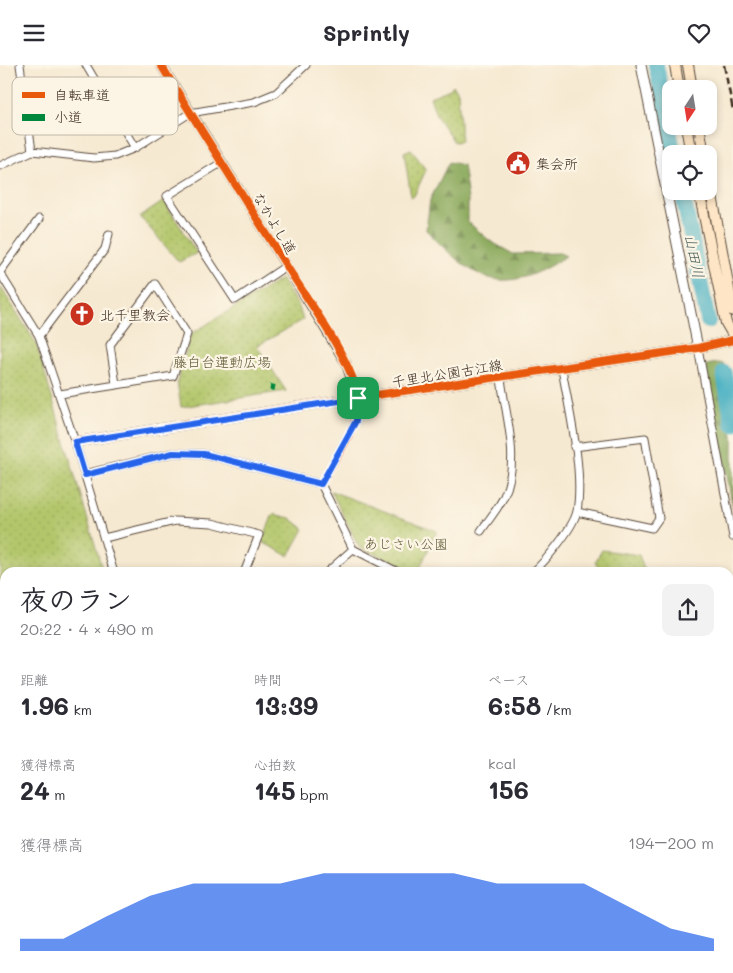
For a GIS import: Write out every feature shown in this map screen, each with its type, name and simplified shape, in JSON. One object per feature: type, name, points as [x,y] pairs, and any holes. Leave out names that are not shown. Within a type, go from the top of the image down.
[{"type":"main road","points":[[675,65],[678,80]]},
{"type":"main road","points":[[688,65],[690,80]]},
{"type":"main road","points":[[701,200],[726,323],[733,335]]},
{"type":"main road","points":[[713,200],[733,311]]},
{"type":"street","points":[[86,65],[93,77]]},
{"type":"street","name":"なかよし道","points":[[161,65],[168,77]]},
{"type":"street","points":[[178,121],[190,113],[254,103],[276,93],[306,65]]},
{"type":"street","points":[[641,65],[694,339],[698,348],[733,537]]},
{"type":"street","name":"なかよし道","points":[[178,93],[346,363],[358,398]]},
{"type":"street","points":[[30,135],[32,151]]},
{"type":"street","points":[[127,135],[135,148]]},
{"type":"street","points":[[0,166],[32,151],[94,158],[115,155],[135,148],[155,135]]},
{"type":"street","points":[[222,163],[167,196],[187,229],[234,299],[286,267]]},
{"type":"street","points":[[39,219],[0,273],[38,336],[60,394],[112,567]]},
{"type":"street","points":[[38,336],[105,249],[109,234]]},
{"type":"street","points":[[60,394],[174,376],[187,334],[155,284],[110,345],[116,384]]},
{"type":"street","name":"千里北公園古江線","points":[[75,442],[698,348],[733,340]]},
{"type":"street","points":[[539,567],[559,544],[577,512],[578,479],[562,369]]},
{"type":"street","points":[[481,531],[504,497],[510,479],[512,459],[501,378]]},
{"type":"street","points":[[321,484],[356,421],[358,398]]},
{"type":"street","points":[[574,447],[645,438],[659,518],[652,528],[577,512]]},
{"type":"street","points":[[85,475],[173,453],[204,454],[321,484],[353,549],[388,567]]},
{"type":"street","points":[[104,538],[175,521],[212,523],[259,535],[246,567]]},
{"type":"street","points":[[333,567],[353,549]]},
{"type":"green space","points":[[453,85],[458,91],[461,141],[454,142],[436,115],[430,97],[450,89]]},
{"type":"green space","points":[[411,149],[426,170],[414,196],[411,197],[404,152]]},
{"type":"green space","points":[[449,162],[463,165],[468,199],[468,222],[490,241],[513,254],[560,253],[566,256],[524,277],[506,280],[490,278],[475,272],[460,262],[426,230],[430,200]]},
{"type":"green space","points":[[164,201],[197,253],[179,262],[140,217]]},
{"type":"green space","name":"藤白台運動広場","points":[[281,279],[299,307],[303,320],[257,346],[286,391],[181,407],[177,382],[191,334]]},
{"type":"green space","points":[[0,286],[36,343],[102,567],[0,567]]},
{"type":"green space","points":[[724,364],[725,372],[722,373],[733,437],[733,508],[706,365]]},
{"type":"green space","name":"あじさい公園","points":[[331,491],[437,531],[420,567],[406,567],[359,547]]},
{"type":"green space","points":[[273,514],[290,518],[304,529],[289,556],[262,542]]},
{"type":"green space","points":[[602,550],[639,555],[643,567],[598,567],[595,562]]},
{"type":"waterway","name":"山田川","points":[[656,65],[672,145]]},
{"type":"waterway","name":"山田川","points":[[684,200],[708,321]]},
{"type":"waterway","name":"山田川","points":[[724,373],[733,424]]},
{"type":"railway","points":[[724,65],[733,110]]},
{"type":"marked path","points":[[270,387],[275,388]]},
{"type":"cycle path","points":[[161,65],[168,77]]},
{"type":"cycle path","points":[[178,92],[328,330],[354,383],[358,398],[355,419],[346,442],[321,484]]},
{"type":"cycle path","points":[[75,442],[335,401],[698,348],[733,340]]},
{"type":"place","name":"集会所","points":[[518,163]]},
{"type":"place","name":"北千里教会","points":[[82,314]]},
{"type":"route","points":[[358,398],[358,416],[356,421],[321,484],[204,454],[173,453],[85,475],[75,442],[335,401],[358,398]]}]
